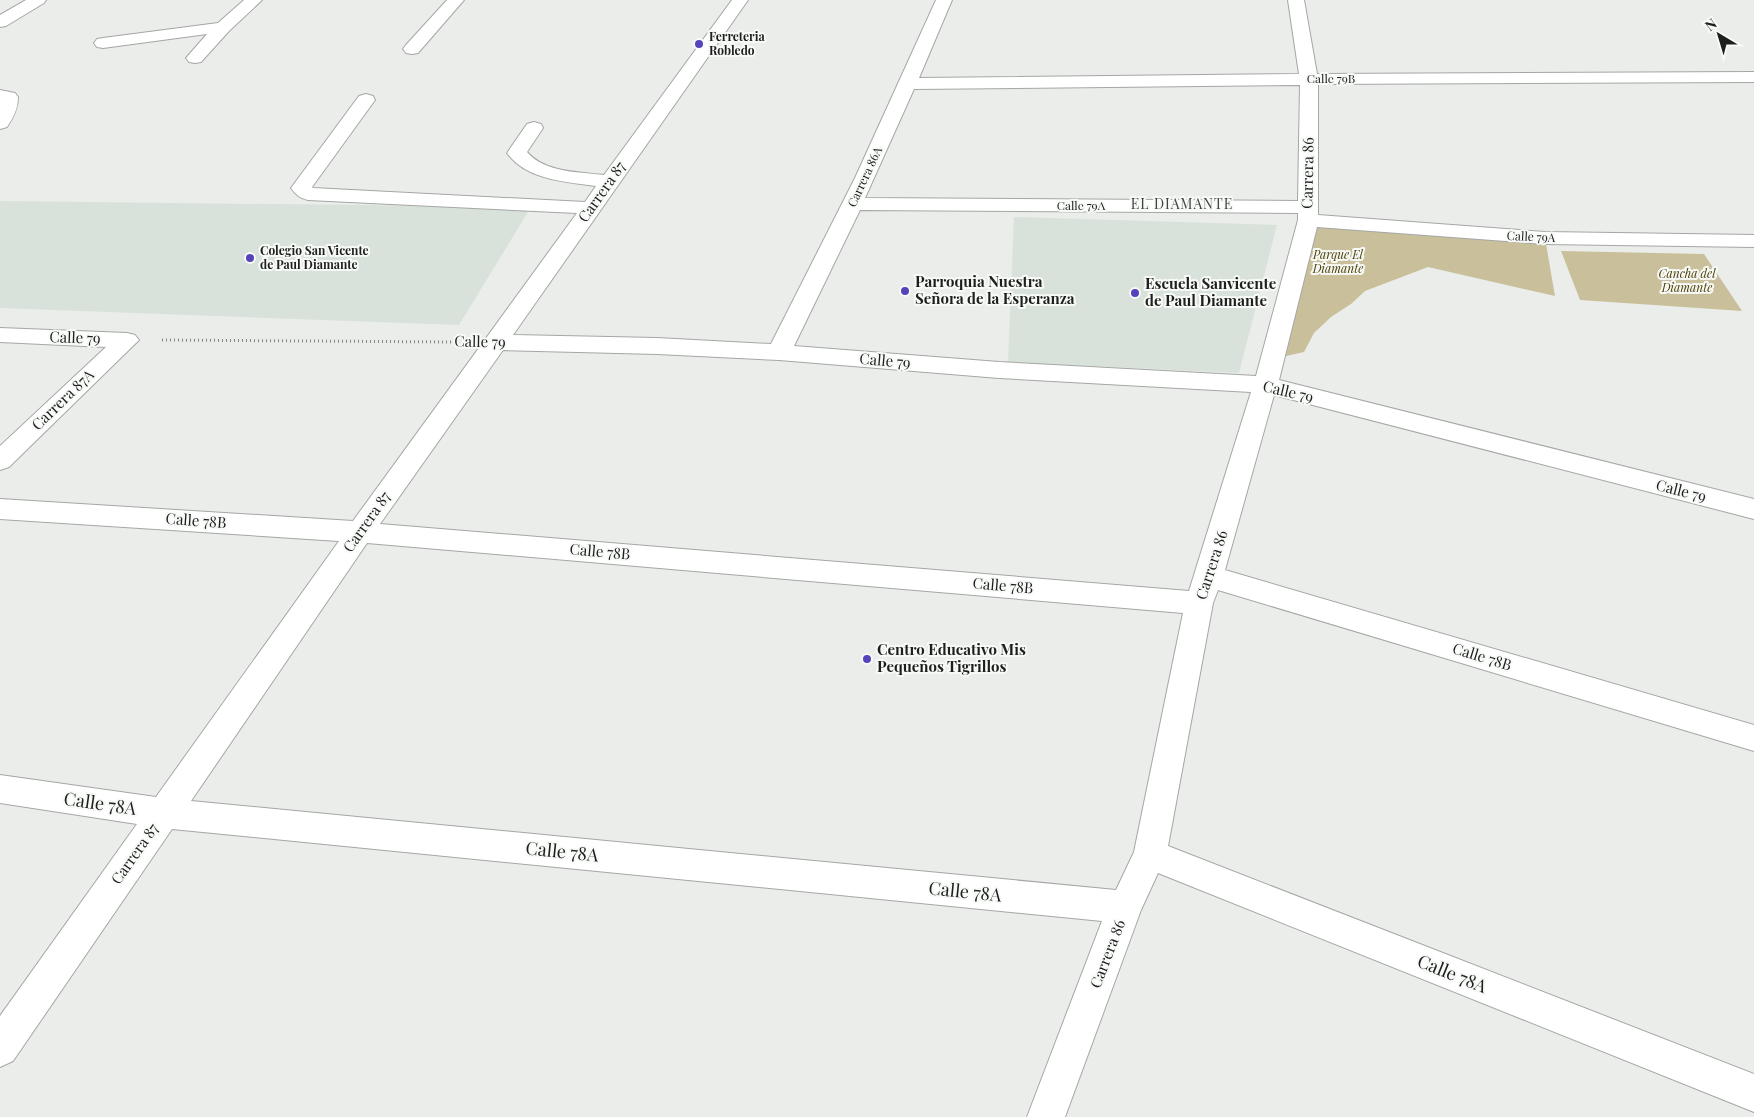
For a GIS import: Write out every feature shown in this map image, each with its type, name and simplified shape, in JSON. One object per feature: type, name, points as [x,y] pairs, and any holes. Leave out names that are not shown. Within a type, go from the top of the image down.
[{"type":"street","points":[[0,22],[38,0]]},
{"type":"street","points":[[195,58],[223,27],[254,0]]},
{"type":"street","points":[[412,48],[456,0]]},
{"type":"street","name":"Carrera 87","points":[[0,1048],[360,532],[740,0]]},
{"type":"street","name":"Carrera 86A","points":[[779,352],[821,272],[908,84],[944,0]]},
{"type":"street","name":"Carrera 86","points":[[1046,1117],[1126,908],[1150,854],[1204,590],[1266,385],[1308,213],[1309,79],[1296,0]]},
{"type":"street","points":[[103,43],[223,27]]},
{"type":"street","name":"Calle 79B","points":[[908,84],[1309,79],[1754,77]]},
{"type":"street","points":[[0,95],[9,97],[9,109],[0,123]]},
{"type":"street","points":[[366,100],[301,188],[308,194],[591,208]]},
{"type":"street","points":[[534,128],[517,153],[520,158],[536,169],[609,182]]},
{"type":"street","name":"Calle 79A","points":[[852,204],[1308,213],[1545,238],[1754,241]]},
{"type":"street","name":"Calle 79","points":[[0,335],[126,340]]},
{"type":"street","name":"Carrera 87A","points":[[0,461],[126,340]]},
{"type":"street","name":"Calle 79","points":[[496,342],[657,346],[779,352],[999,370],[1266,385],[1754,510]]},
{"type":"street","name":"Calle 78B","points":[[0,509],[1204,590],[1754,738]]},
{"type":"street","name":"Calle 78A","points":[[0,789],[163,813],[1126,908]]},
{"type":"street","name":"Calle 78A","points":[[1150,854],[1754,1093]]},
{"type":"path","name":"Calle 79","points":[[126,340],[496,342]]},
{"type":"shaded area","name":"Colegio San Vicente de Paul Diamante","points":[[0,201],[531,207],[459,325],[0,308]]},
{"type":"shaded area","name":"Escuela Sanvicente de Paul Diamante","points":[[1014,217],[1277,225],[1239,373],[1008,362]]},
{"type":"green space","name":"Parque El Diamante","points":[[1308,220],[1545,238],[1555,296],[1428,267],[1365,291],[1351,304],[1331,317],[1314,333],[1304,352],[1273,359]]},
{"type":"green space","name":"Cancha del Diamante","points":[[1561,251],[1704,254],[1742,311],[1580,300]]},
{"type":"place","name":"Ferreteria Robledo","points":[[699,44]]},
{"type":"place","name":"Colegio San Vicente de Paul Diamante","points":[[250,258]]},
{"type":"place","name":"Parroquia Nuestra Señora de la Esperanza","points":[[905,291]]},
{"type":"place","name":"Escuela Sanvicente de Paul Diamante","points":[[1135,293]]},
{"type":"place","name":"Centro Educativo Mis Pequeños Tigrillos","points":[[867,659]]},
{"type":"district","name":"EL DIAMANTE","points":[[1182,204]]}]
